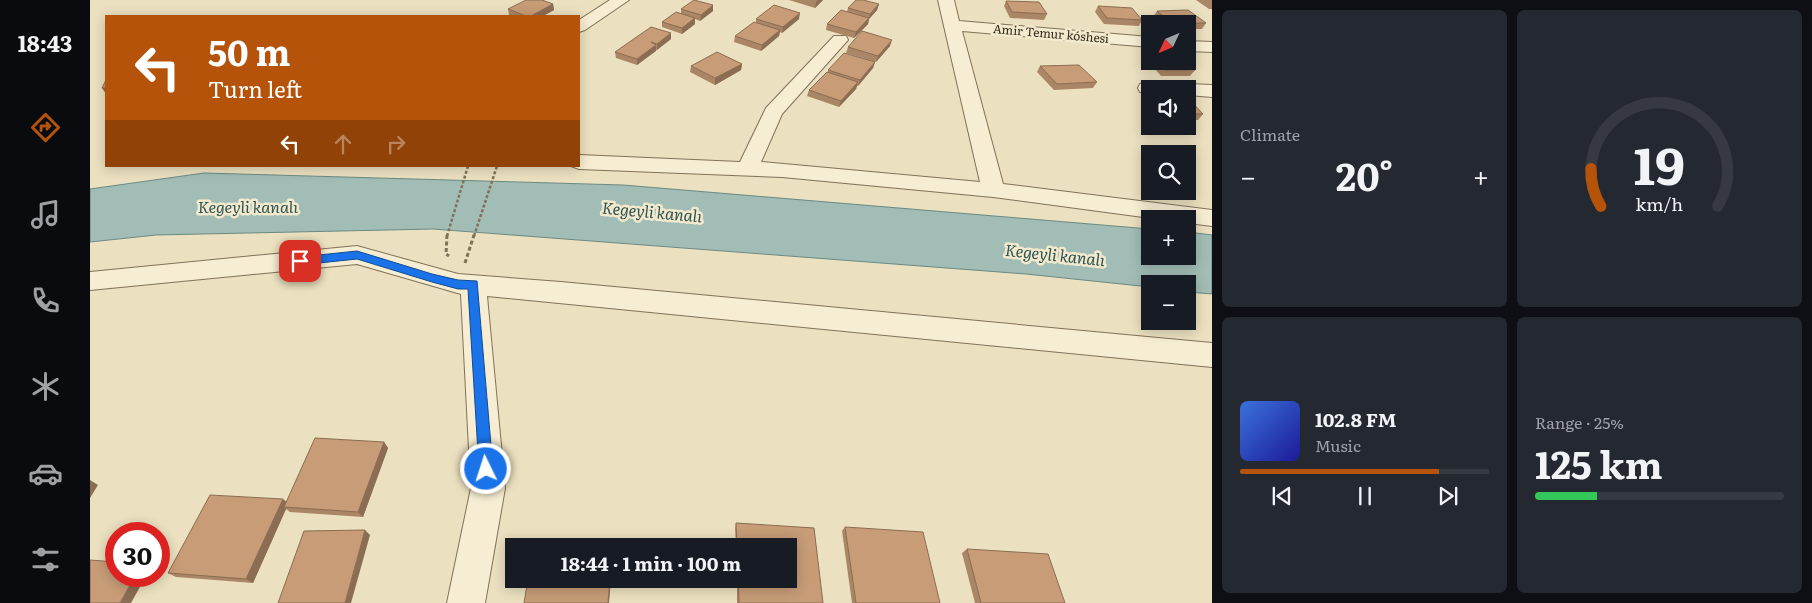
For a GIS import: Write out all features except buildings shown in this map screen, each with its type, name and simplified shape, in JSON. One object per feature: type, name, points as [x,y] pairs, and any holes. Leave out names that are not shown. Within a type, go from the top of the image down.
[{"type":"street","points":[[580,26],[621,0]]},
{"type":"street","points":[[946,0],[993,190]]},
{"type":"street","name":"Amir Temur kóshesi","points":[[952,26],[1141,41]]},
{"type":"street","points":[[747,169],[773,112],[840,40]]},
{"type":"street","points":[[1196,46],[1212,47]]},
{"type":"street","points":[[1196,90],[1212,91]]},
{"type":"street","points":[[580,162],[747,169],[993,190],[1212,218]]},
{"type":"street","points":[[90,281],[357,255],[458,284],[465,270]]},
{"type":"street","points":[[465,270],[1212,356]]},
{"type":"street","points":[[465,270],[488,488],[466,603]]},
{"type":"path","points":[[474,239],[497,167]]},
{"type":"path","points":[[452,258],[446,254],[446,239],[467,168]]},
{"type":"water","name":"Kegeyli kanalı","points":[[204,173],[623,185],[1141,228],[1141,265],[1196,265],[1196,233],[1212,235],[1212,294],[1196,293],[1196,275],[1141,275],[1141,286],[1026,274],[433,229],[156,235],[90,242],[90,189]]},
{"type":"route","points":[[300,261],[357,255],[432,278],[458,284],[473,284],[486,469]]}]
